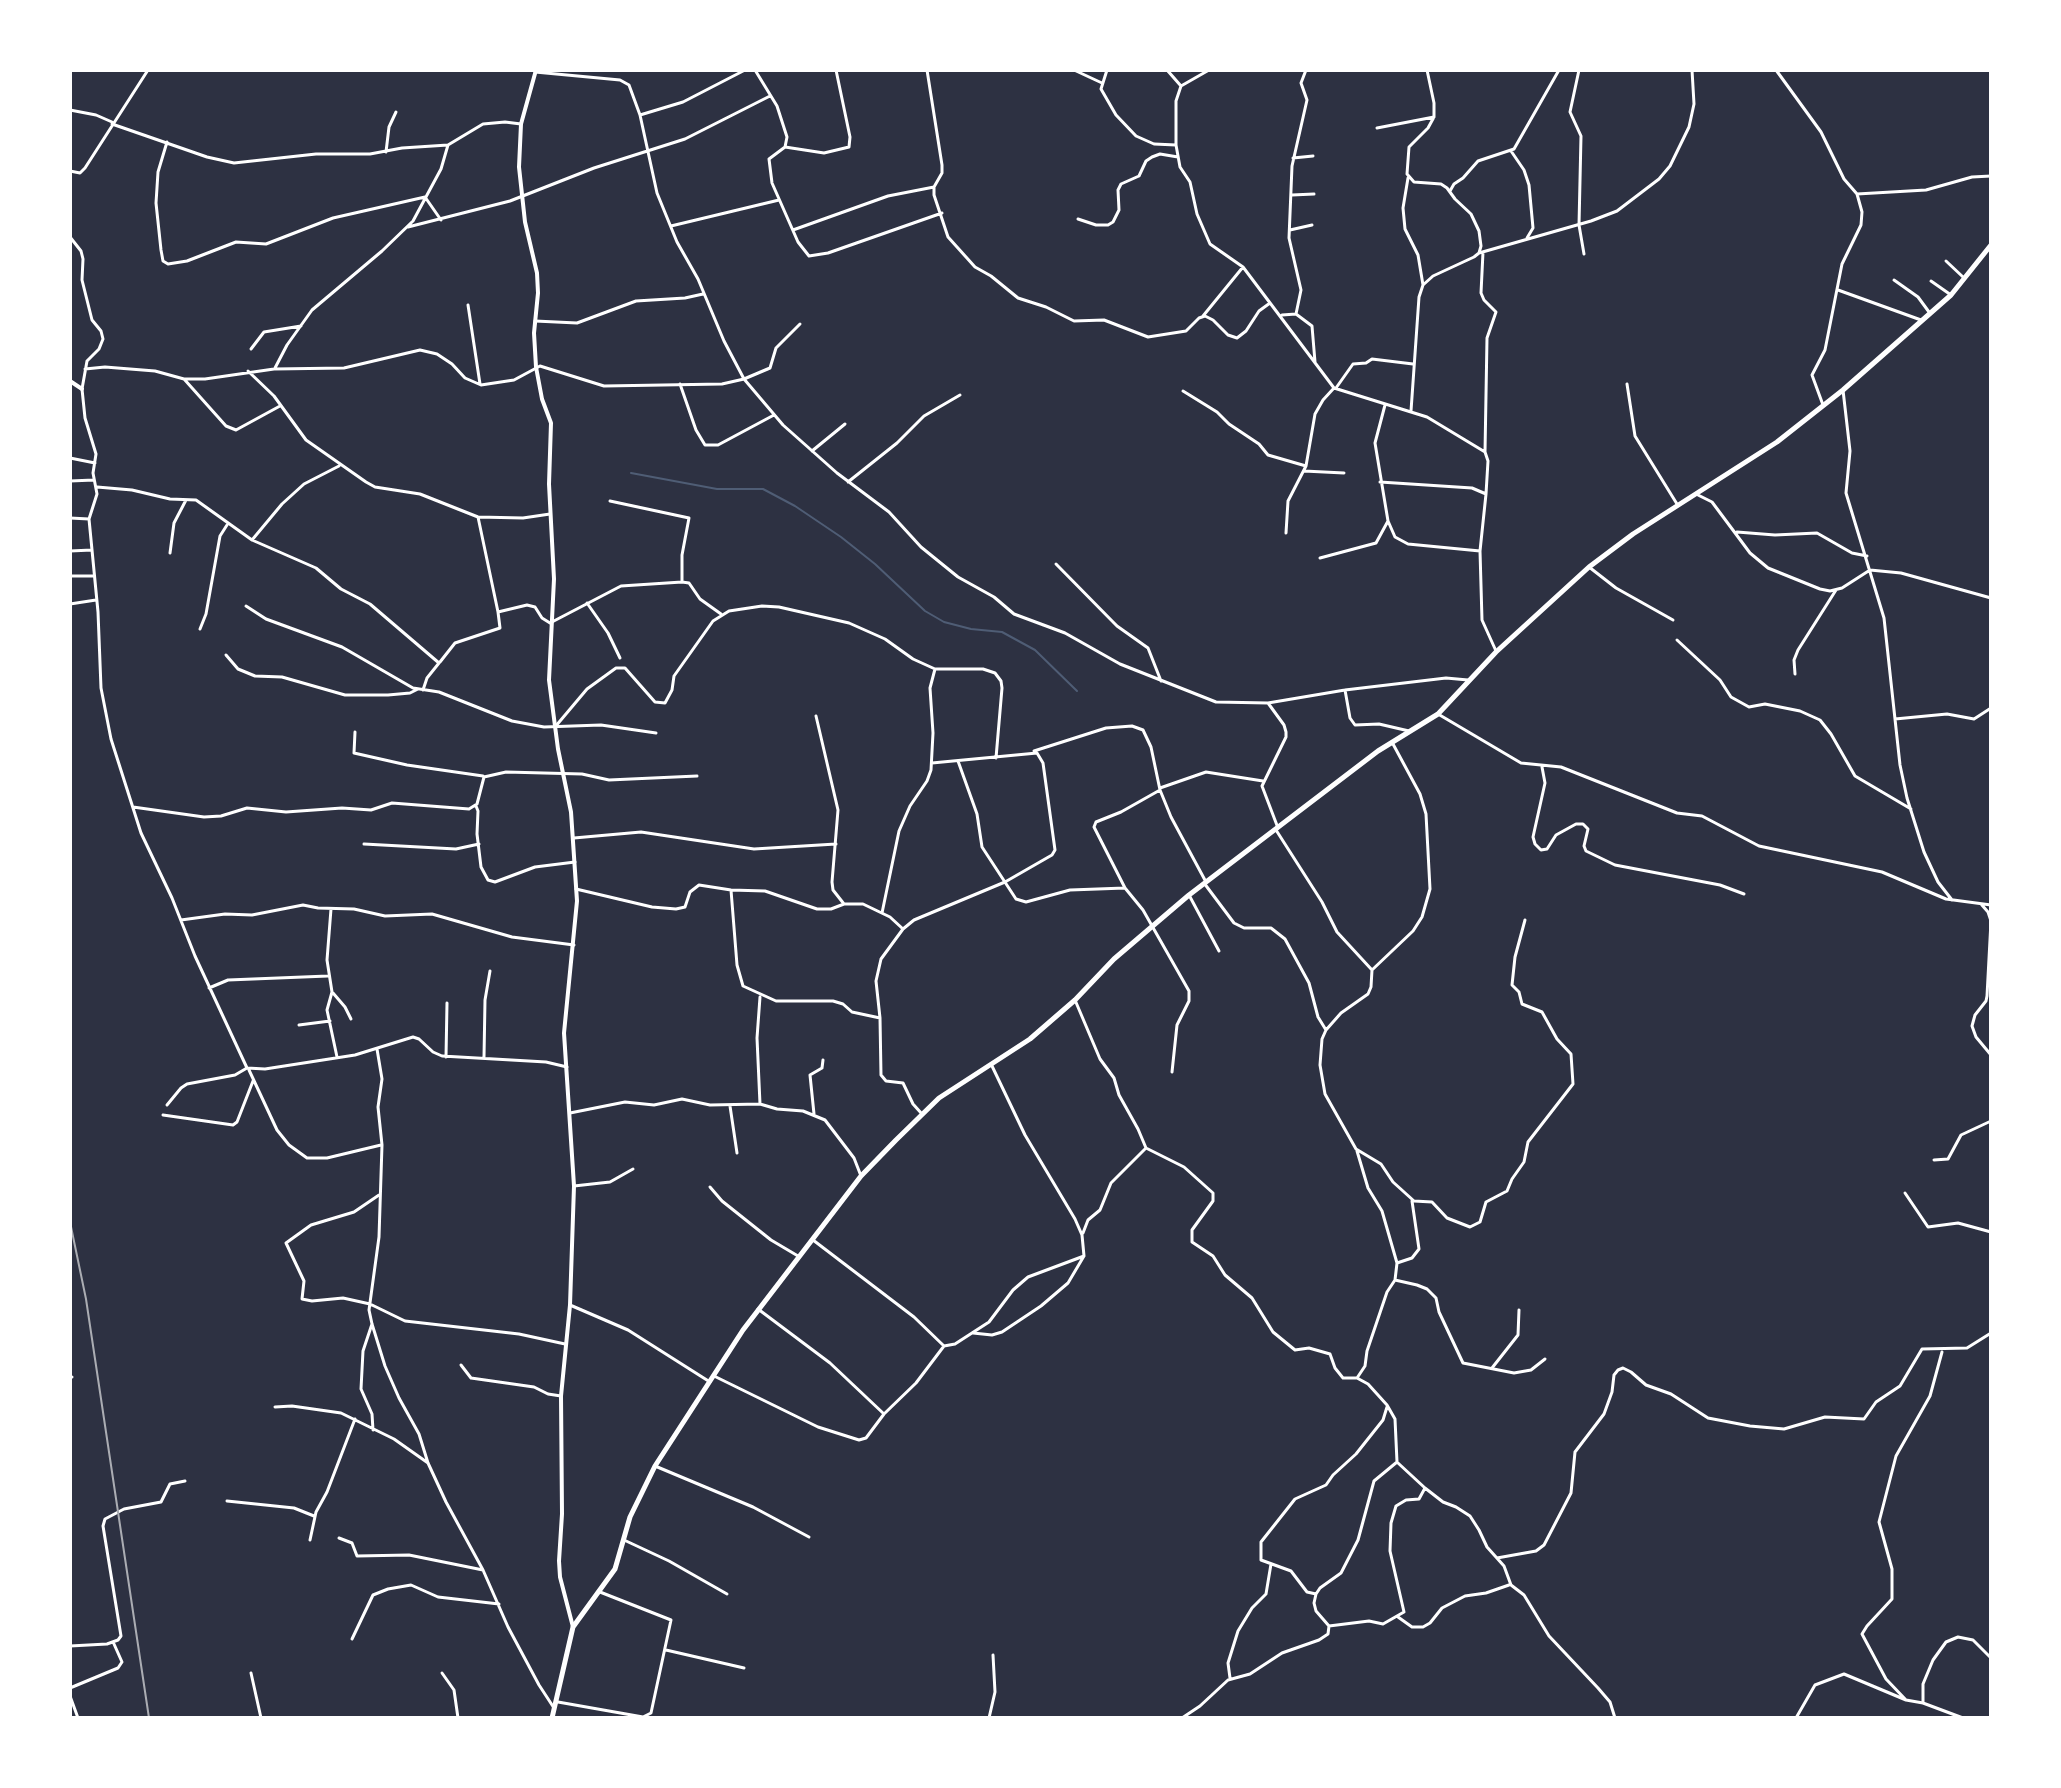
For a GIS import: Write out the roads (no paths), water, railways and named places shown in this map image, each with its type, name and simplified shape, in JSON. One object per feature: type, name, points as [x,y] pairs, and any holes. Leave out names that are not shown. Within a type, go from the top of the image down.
[{"type":"main road","points":[[552,1718],[573,1627],[615,1569],[638,1499],[655,1466],[758,1309],[861,1176],[948,1092],[1030,1039],[1075,1000],[1151,925],[1392,743],[1438,714],[1496,652],[1589,567],[1695,493],[1777,442],[1843,390],[1951,295],[1991,245]]},
{"type":"street","points":[[70,171],[80,173],[85,168],[148,70]]},
{"type":"street","points":[[640,115],[683,102],[745,70]]},
{"type":"street","points":[[755,70],[777,106],[787,137],[785,147]]},
{"type":"street","points":[[836,70],[842,89],[849,147],[824,153],[785,147],[772,155],[768,163],[779,200],[801,248],[809,256],[815,256],[942,213]]},
{"type":"street","points":[[927,70],[942,165],[934,195],[951,241],[975,267],[1018,298],[1046,307],[1068,319],[1104,320],[1148,337],[1186,331],[1203,316],[1243,267]]},
{"type":"street","points":[[1074,70],[1102,83]]},
{"type":"street","points":[[1107,70],[1102,83],[1105,98],[1116,115],[1136,136],[1154,144],[1176,145]]},
{"type":"street","points":[[1167,70],[1181,86]]},
{"type":"street","points":[[1209,70],[1181,86],[1176,101],[1178,157],[1183,174],[1190,182],[1204,234],[1216,250],[1243,267],[1335,388],[1427,417],[1485,452]]},
{"type":"street","points":[[1296,314],[1301,285],[1290,244],[1290,230],[1293,158],[1307,100],[1301,83],[1306,70]]},
{"type":"street","points":[[1411,411],[1419,297],[1423,285],[1418,255],[1405,229],[1403,208],[1409,147],[1428,128],[1434,117],[1427,70]]},
{"type":"street","points":[[1450,191],[1478,161],[1511,151],[1559,70]]},
{"type":"street","points":[[1579,70],[1570,112],[1581,136],[1579,225],[1584,254]]},
{"type":"street","points":[[1423,285],[1433,276],[1481,253],[1617,211],[1665,173],[1689,127],[1694,104],[1692,70]]},
{"type":"street","points":[[1776,70],[1815,123],[1844,179],[1857,194],[1862,212],[1861,225],[1845,255],[1825,350],[1812,375],[1823,405]]},
{"type":"street","points":[[573,1627],[560,1569],[561,1396],[570,1305],[574,1186],[564,1033],[565,1000],[574,945],[576,889],[574,838],[549,680],[554,579],[550,514],[551,423],[542,399],[536,367],[537,273],[519,167],[521,124],[536,71],[626,82],[640,115],[657,193],[744,379],[774,415],[812,451],[889,512],[930,555],[958,577],[994,597],[1014,614],[1065,633],[1105,656],[1216,702],[1268,703],[1446,678],[1469,680]]},
{"type":"street","points":[[408,227],[522,197],[544,186],[697,134],[770,96]]},
{"type":"street","points":[[70,110],[96,115],[112,124],[207,157],[234,163],[448,145],[483,124],[521,124]]},
{"type":"street","points":[[386,152],[389,127],[396,112]]},
{"type":"street","points":[[1377,128],[1434,117]]},
{"type":"street","points":[[167,142],[158,172],[156,203],[163,261],[168,264],[187,261],[236,242],[266,244],[333,218],[425,197]]},
{"type":"street","points":[[274,369],[312,310],[417,216],[441,169],[448,145]]},
{"type":"street","points":[[1511,151],[1524,170],[1529,185],[1533,228],[1527,238]]},
{"type":"street","points":[[1078,219],[1102,227],[1108,225],[1119,210],[1118,190],[1121,184],[1139,176],[1146,161],[1152,157],[1160,154],[1178,157]]},
{"type":"street","points":[[1293,158],[1313,156]]},
{"type":"street","points":[[1857,194],[1926,190],[1972,177],[1991,176]]},
{"type":"street","points":[[1408,177],[1414,182],[1441,184],[1471,214],[1479,231],[1481,293],[1496,312],[1487,338],[1485,452],[1488,461],[1480,551],[1482,620],[1496,652]]},
{"type":"street","points":[[792,230],[888,196],[934,187]]},
{"type":"street","points":[[1292,195],[1314,194]]},
{"type":"street","points":[[425,197],[441,220]]},
{"type":"street","points":[[671,226],[779,200]]},
{"type":"street","points":[[1290,230],[1312,225]]},
{"type":"street","points":[[70,237],[83,259],[82,280],[92,320],[103,339],[99,349],[87,361],[82,389],[85,418],[95,446],[94,480],[97,487],[89,519],[101,688],[113,749],[141,833],[209,988],[277,1130],[289,1145],[307,1158],[327,1158],[382,1145]]},
{"type":"street","points":[[1946,261],[1965,279]]},
{"type":"street","points":[[1894,280],[1920,299],[1930,313]]},
{"type":"street","points":[[1931,281],[1951,295]]},
{"type":"street","points":[[1838,290],[1922,320]]},
{"type":"street","points":[[535,321],[577,323],[636,301],[704,294]]},
{"type":"street","points":[[1203,316],[1210,317],[1228,335],[1237,338],[1246,331],[1259,311],[1270,303]]},
{"type":"street","points":[[468,305],[481,385]]},
{"type":"street","points":[[1282,315],[1296,314],[1312,326],[1315,362]]},
{"type":"street","points":[[85,369],[105,367],[155,371],[184,379],[218,378],[248,371],[344,368],[420,350],[437,354],[465,378],[481,385],[491,386],[514,380],[536,367],[546,367],[604,386],[722,384],[770,368],[776,348],[800,324]]},
{"type":"street","points":[[251,349],[264,332],[301,326]]},
{"type":"street","points":[[1286,533],[1288,501],[1305,468],[1315,414],[1323,400],[1353,364],[1372,359],[1413,364]]},
{"type":"street","points":[[248,371],[265,386],[306,440],[375,487],[420,494],[478,517],[523,518],[550,514]]},
{"type":"street","points":[[184,379],[226,426],[236,430],[281,406]]},
{"type":"street","points":[[70,381],[82,389]]},
{"type":"street","points":[[680,384],[696,430],[705,445],[718,445],[774,415]]},
{"type":"street","points":[[1627,384],[1635,436],[1678,505]]},
{"type":"street","points":[[1843,390],[1850,451],[1846,493],[1867,556],[1885,628],[1900,765],[1911,809],[1935,876],[1952,901]]},
{"type":"street","points":[[1183,391],[1259,444],[1268,455],[1305,468],[1344,473]]},
{"type":"street","points":[[848,482],[897,443],[924,416],[960,395]]},
{"type":"street","points":[[1385,405],[1376,436],[1380,482],[1388,521],[1400,541],[1480,551]]},
{"type":"street","points":[[812,451],[845,424]]},
{"type":"street","points":[[70,458],[95,463]]},
{"type":"street","points":[[252,540],[282,504],[304,484],[340,465]]},
{"type":"street","points":[[70,481],[94,480]]},
{"type":"street","points":[[1380,482],[1472,488],[1486,494]]},
{"type":"street","points":[[97,487],[132,490],[162,498],[196,500],[252,540],[316,568],[341,589],[370,604],[439,663]]},
{"type":"street","points":[[1695,493],[1712,502],[1750,553],[1768,568],[1825,590],[1836,590]]},
{"type":"street","points":[[170,553],[174,523],[186,500]]},
{"type":"street","points":[[610,501],[689,518],[682,555],[682,582]]},
{"type":"street","points":[[420,690],[455,643],[500,628],[478,517]]},
{"type":"street","points":[[70,518],[89,519]]},
{"type":"street","points":[[1320,558],[1376,543],[1388,521]]},
{"type":"street","points":[[200,629],[206,614],[220,536],[227,525]]},
{"type":"street","points":[[1737,532],[1775,535],[1817,533],[1852,553],[1867,556]]},
{"type":"street","points":[[70,551],[92,550]]},
{"type":"street","points":[[1056,564],[1107,617],[1148,648],[1161,681]]},
{"type":"street","points":[[1589,567],[1616,588],[1673,620]]},
{"type":"street","points":[[1795,674],[1794,660],[1798,650],[1836,590],[1870,570],[1930,579],[1991,598]]},
{"type":"street","points":[[70,576],[94,576]]},
{"type":"street","points":[[550,623],[621,586],[682,582],[689,583],[700,599],[721,615]]},
{"type":"street","points":[[70,604],[96,600]]},
{"type":"street","points":[[587,603],[608,633],[620,658]]},
{"type":"street","points":[[498,612],[527,605],[535,607],[542,618],[550,623]]},
{"type":"street","points":[[246,606],[266,619],[342,647],[420,690]]},
{"type":"street","points":[[555,727],[587,689],[616,668],[625,668],[655,702],[665,703],[672,690],[674,676],[713,621],[721,615],[746,608],[779,607],[833,617],[885,639],[913,659],[935,669],[983,669],[995,673],[1002,688],[996,758]]},
{"type":"street","points":[[1677,640],[1720,680],[1731,697],[1749,707],[1765,704],[1800,711],[1820,720],[1855,776],[1911,809]]},
{"type":"street","points":[[226,655],[238,669],[255,676],[282,677],[345,695],[388,695],[420,690],[439,692],[512,721],[555,727],[601,725],[656,733]]},
{"type":"street","points":[[882,913],[899,831],[910,806],[927,781],[932,763],[930,688],[935,669]]},
{"type":"street","points":[[1345,690],[1350,718],[1355,725],[1379,724],[1410,732]]},
{"type":"street","points":[[1268,703],[1284,725],[1286,737],[1263,781],[1264,794],[1277,829],[1337,932],[1372,970]]},
{"type":"street","points":[[1895,719],[1947,714],[1974,719],[1991,708]]},
{"type":"street","points":[[1438,714],[1521,763],[1561,767],[1677,813],[1702,816],[1759,846],[1882,872],[1952,901],[1991,905]]},
{"type":"street","points":[[816,716],[838,810],[833,890],[844,904]]},
{"type":"street","points":[[932,763],[996,758],[1034,751],[1106,728],[1137,727],[1143,730],[1151,747],[1160,789],[1171,817],[1205,883],[1234,923],[1244,928],[1271,928],[1285,939],[1309,983],[1318,1017],[1326,1030]]},
{"type":"street","points":[[355,732],[354,753],[484,777],[516,771],[582,774],[609,780],[697,776]]},
{"type":"street","points":[[1357,1378],[1365,1366],[1387,1292],[1395,1280],[1397,1263],[1382,1211],[1368,1188],[1356,1149],[1325,1094],[1320,1052],[1326,1030],[1341,1013],[1368,994],[1372,970],[1413,931],[1422,917],[1430,889],[1426,814],[1420,794],[1392,743]]},
{"type":"street","points":[[922,1114],[913,1104],[903,1083],[886,1081],[881,1075],[877,970],[887,948],[903,929],[928,914],[1005,882],[1052,855],[1055,850],[1043,763],[1034,751]]},
{"type":"street","points":[[958,761],[977,814],[982,847],[1016,899],[1021,902],[1070,890],[1125,888]]},
{"type":"street","points":[[1542,765],[1545,783],[1533,837],[1541,850],[1547,849],[1556,835],[1576,824],[1583,824],[1588,829],[1584,846],[1586,851],[1615,865],[1718,885],[1744,894]]},
{"type":"street","points":[[1172,1072],[1177,1025],[1189,1001],[1189,991],[1143,910],[1125,888],[1094,825],[1160,789],[1206,772],[1263,781]]},
{"type":"street","points":[[484,777],[476,806],[482,874],[491,882],[535,867],[575,862]]},
{"type":"street","points":[[133,807],[204,817],[221,816],[247,808],[286,812],[342,808],[371,810],[392,803],[459,809],[476,806]]},
{"type":"street","points":[[574,838],[641,832],[754,849],[836,844]]},
{"type":"street","points":[[364,844],[456,849],[479,844]]},
{"type":"street","points":[[576,889],[652,907],[676,909],[685,907],[690,892],[699,885],[765,891],[817,909],[863,904],[882,913],[903,929]]},
{"type":"street","points":[[731,890],[739,980],[743,986],[776,1001],[836,1001],[852,1012],[880,1018]]},
{"type":"street","points":[[1189,895],[1219,951]]},
{"type":"street","points":[[1981,904],[1991,921],[1987,996],[1972,1026],[1976,1037],[1991,1055]]},
{"type":"street","points":[[181,920],[225,914],[252,915],[291,906],[354,909],[385,916],[432,914],[512,937],[574,945]]},
{"type":"street","points":[[331,909],[328,976],[332,992],[351,1019]]},
{"type":"street","points":[[1356,1149],[1381,1164],[1393,1182],[1411,1199],[1432,1202],[1452,1221],[1470,1227],[1480,1222],[1486,1202],[1507,1191],[1524,1162],[1528,1142],[1573,1084],[1570,1052],[1560,1044],[1542,1012],[1522,1004],[1519,992],[1512,985],[1515,957],[1525,920]]},
{"type":"street","points":[[484,1057],[490,971]]},
{"type":"street","points":[[209,988],[228,980],[328,976]]},
{"type":"street","points":[[332,992],[327,1010],[337,1057]]},
{"type":"street","points":[[759,995],[760,1104]]},
{"type":"street","points":[[1075,1000],[1100,1059],[1114,1078],[1119,1095],[1146,1148],[1184,1167],[1213,1193],[1213,1201],[1190,1233],[1192,1242],[1213,1256],[1231,1281],[1252,1298],[1273,1332],[1295,1350],[1325,1350],[1334,1358],[1335,1368],[1343,1378],[1357,1378],[1368,1384],[1387,1405],[1395,1419],[1397,1462],[1443,1502],[1470,1516],[1487,1547],[1504,1566],[1511,1585],[1524,1595],[1549,1636],[1610,1702],[1615,1718]]},
{"type":"street","points":[[446,1057],[447,1003]]},
{"type":"street","points":[[299,1025],[330,1021]]},
{"type":"street","points":[[167,1105],[187,1084],[235,1075],[248,1069],[377,1049],[416,1037],[433,1052],[446,1057],[546,1062],[567,1067]]},
{"type":"street","points":[[377,1049],[382,1079],[378,1107],[382,1145],[379,1237],[370,1304],[372,1324],[385,1366],[419,1434],[428,1463],[539,1685],[554,1705],[648,1716],[656,1695],[672,1623],[669,1618],[600,1592]]},
{"type":"street","points":[[814,1114],[810,1077],[822,1068],[823,1060]]},
{"type":"street","points":[[973,1333],[992,1335],[1002,1332],[1041,1306],[1068,1283],[1084,1256],[1082,1235],[1075,1219],[1025,1135],[991,1064]]},
{"type":"street","points":[[163,1115],[233,1125],[237,1122],[253,1081]]},
{"type":"street","points":[[570,1113],[625,1102],[654,1105],[682,1099],[710,1105],[760,1104],[814,1114],[825,1120],[854,1158],[861,1176]]},
{"type":"street","points":[[730,1106],[737,1153]]},
{"type":"street","points":[[1934,1160],[1948,1159],[1961,1135],[1991,1121]]},
{"type":"street","points":[[1082,1235],[1088,1220],[1104,1204],[1111,1183],[1146,1148]]},
{"type":"street","points":[[574,1186],[610,1182],[633,1169]]},
{"type":"street","points":[[710,1187],[722,1201],[771,1240],[798,1256]]},
{"type":"street","points":[[1905,1193],[1928,1227],[1958,1223],[1991,1232]]},
{"type":"street","points":[[379,1195],[354,1212],[311,1225],[286,1243],[304,1281],[302,1299],[343,1298],[370,1304],[405,1321],[519,1334],[565,1344]]},
{"type":"street","points":[[1397,1263],[1412,1258],[1419,1249],[1411,1199]]},
{"type":"street","points":[[811,1239],[914,1317],[944,1346]]},
{"type":"street","points":[[570,1305],[628,1330],[712,1379],[818,1427],[852,1438],[866,1438],[884,1414],[916,1383],[944,1346],[955,1344],[989,1322],[1013,1290],[1028,1277],[1084,1256]]},
{"type":"street","points":[[1395,1280],[1431,1292],[1461,1361],[1468,1365],[1524,1372],[1537,1367],[1545,1359]]},
{"type":"street","points":[[758,1309],[830,1363],[884,1414]]},
{"type":"street","points":[[1492,1368],[1518,1335],[1519,1310]]},
{"type":"street","points":[[372,1324],[365,1342],[360,1379],[361,1394],[372,1414],[373,1430]]},
{"type":"street","points":[[1497,1558],[1536,1551],[1544,1545],[1571,1493],[1575,1452],[1606,1409],[1618,1370],[1623,1368],[1631,1372],[1646,1385],[1671,1394],[1708,1418],[1784,1429],[1825,1417],[1864,1419],[1876,1402],[1900,1386],[1922,1349],[1967,1348],[1991,1333]]},
{"type":"street","points":[[1906,1700],[1886,1679],[1862,1634],[1892,1599],[1892,1569],[1879,1522],[1896,1456],[1930,1396],[1942,1350]]},
{"type":"street","points":[[461,1365],[471,1378],[534,1387],[561,1396]]},
{"type":"street","points":[[1316,1594],[1307,1592],[1291,1571],[1264,1562],[1260,1556],[1261,1542],[1295,1499],[1326,1485],[1356,1454],[1383,1420],[1387,1405]]},
{"type":"street","points":[[275,1407],[326,1410],[355,1419],[394,1439],[428,1463]]},
{"type":"street","points":[[310,1540],[314,1516],[327,1492],[355,1419]]},
{"type":"street","points":[[1329,1626],[1316,1611],[1316,1594],[1341,1573],[1358,1540],[1374,1481],[1397,1462]]},
{"type":"street","points":[[655,1466],[753,1507],[809,1537]]},
{"type":"street","points":[[70,1645],[113,1642],[118,1640],[121,1632],[111,1586],[103,1522],[117,1511],[161,1502],[170,1484],[185,1481]]},
{"type":"street","points":[[1329,1626],[1369,1621],[1383,1624],[1398,1617],[1405,1608],[1398,1595],[1390,1551],[1393,1512],[1400,1502],[1422,1497],[1425,1488]]},
{"type":"street","points":[[227,1501],[294,1508],[314,1516]]},
{"type":"street","points":[[339,1538],[352,1543],[357,1556],[409,1555],[483,1570]]},
{"type":"street","points":[[624,1540],[727,1594]]},
{"type":"street","points":[[1230,1678],[1228,1663],[1238,1631],[1252,1608],[1266,1594],[1271,1564]]},
{"type":"street","points":[[352,1639],[373,1595],[388,1589],[411,1585],[438,1597],[499,1604]]},
{"type":"street","points":[[1398,1617],[1412,1627],[1423,1627],[1442,1608],[1465,1596],[1511,1585]]},
{"type":"street","points":[[1182,1718],[1230,1678],[1250,1674],[1282,1653],[1325,1637],[1329,1626]]},
{"type":"street","points":[[1923,1703],[1923,1684],[1933,1660],[1946,1642],[1958,1637],[1973,1640],[1991,1658]]},
{"type":"street","points":[[70,1688],[118,1668],[122,1662],[113,1642]]},
{"type":"street","points":[[666,1650],[744,1668]]},
{"type":"street","points":[[989,1718],[995,1692],[993,1655]]},
{"type":"street","points":[[251,1673],[261,1718]]},
{"type":"street","points":[[442,1673],[454,1690],[458,1718]]},
{"type":"street","points":[[1796,1718],[1815,1685],[1841,1674],[1906,1700],[1963,1718]]},
{"type":"street","points":[[70,1696],[78,1718]]},
{"type":"waterway","points":[[631,473],[717,489],[763,489],[841,537],[925,611],[944,622],[1002,632],[1035,650],[1077,691]]},
{"type":"railway","points":[[70,1222],[86,1299],[149,1718]]}]
